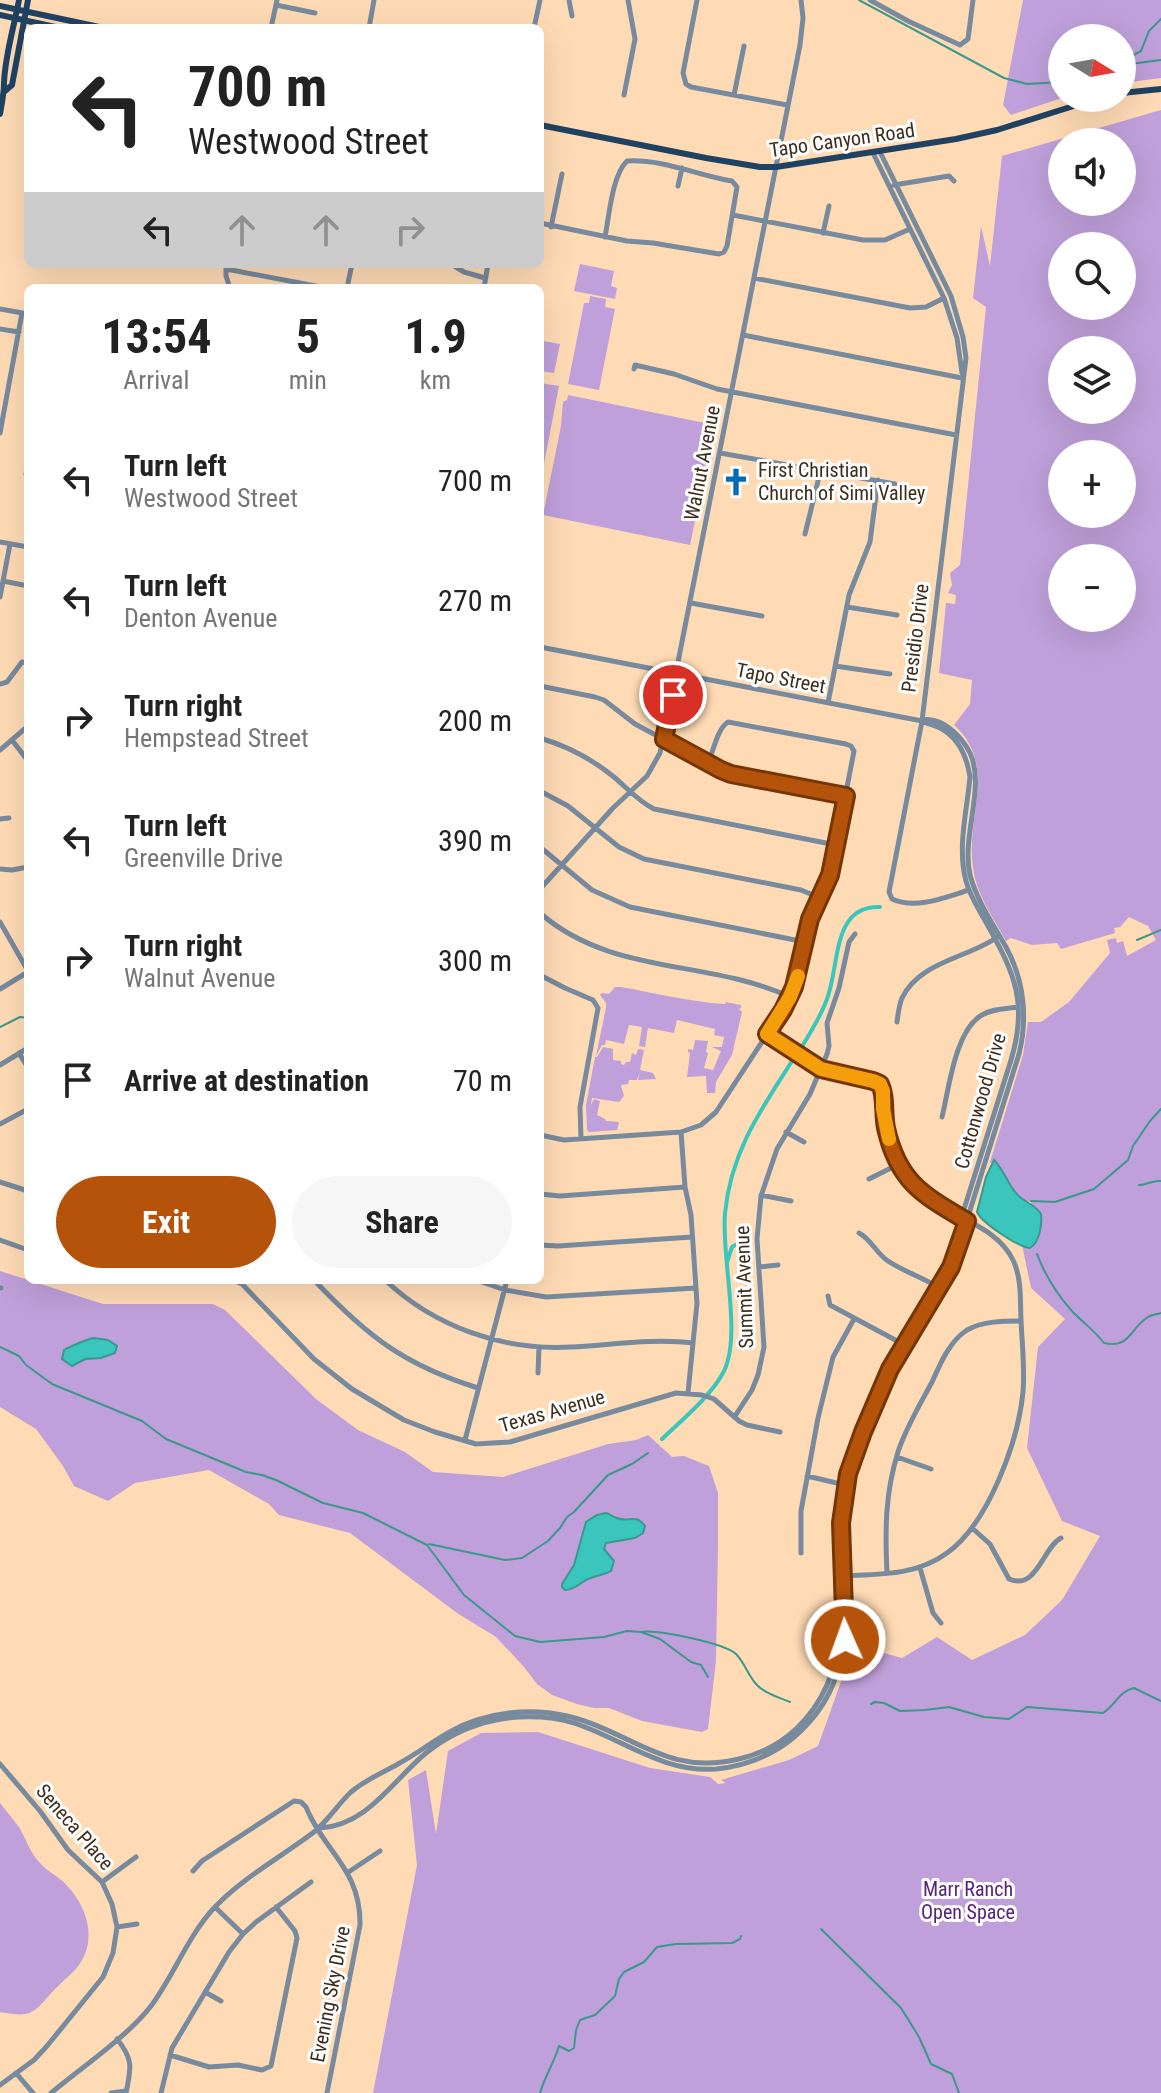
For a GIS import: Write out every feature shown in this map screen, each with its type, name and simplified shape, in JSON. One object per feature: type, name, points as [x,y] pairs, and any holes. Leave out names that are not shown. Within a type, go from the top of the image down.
[{"type":"main road","points":[[19,0],[22,10]]},
{"type":"main road","points":[[0,114],[5,91],[12,85],[20,19],[28,0]]},
{"type":"main road","points":[[0,6],[86,24]]},
{"type":"main road","points":[[0,15],[42,24]]},
{"type":"main road","points":[[1136,92],[1161,89]]},
{"type":"main road","name":"Tapo Canyon Road","points":[[544,126],[706,158],[776,167],[956,139],[1054,112]]},
{"type":"street","points":[[370,24],[374,0]]},
{"type":"street","points":[[535,24],[540,0]]},
{"type":"street","points":[[569,0],[572,16]]},
{"type":"street","points":[[624,95],[635,39],[628,0]]},
{"type":"street","points":[[697,0],[683,79],[691,87],[787,105]]},
{"type":"street","name":"Walnut Avenue","points":[[544,885],[654,766],[660,753],[802,29],[801,0]]},
{"type":"street","points":[[870,0],[960,45],[968,39],[973,0]]},
{"type":"street","points":[[272,24],[276,3],[315,13]]},
{"type":"street","points":[[734,95],[744,46]]},
{"type":"street","name":"Presidio Drive","points":[[876,153],[948,297],[963,337],[966,358],[922,721],[889,892],[892,899],[900,902],[931,902],[972,889]]},
{"type":"street","points":[[544,224],[551,227],[605,237],[627,241],[714,254],[724,252],[737,192],[735,183],[682,168],[630,160],[624,163],[616,183],[605,237]]},
{"type":"street","points":[[678,186],[682,168]]},
{"type":"street","points":[[551,227],[562,174]]},
{"type":"street","points":[[892,185],[949,176],[954,181]]},
{"type":"street","points":[[823,233],[829,206]]},
{"type":"street","points":[[733,215],[875,241],[893,238],[913,227]]},
{"type":"street","points":[[235,268],[308,284]]},
{"type":"street","points":[[458,268],[485,278]]},
{"type":"street","points":[[484,284],[487,268]]},
{"type":"street","points":[[754,278],[910,308],[926,307],[948,297]]},
{"type":"street","points":[[0,309],[24,314]]},
{"type":"street","points":[[0,433],[24,317]]},
{"type":"street","points":[[0,329],[19,332]]},
{"type":"street","points":[[743,335],[962,378]]},
{"type":"street","points":[[634,369],[635,365],[655,369],[704,386],[956,435]]},
{"type":"street","points":[[720,453],[895,484]]},
{"type":"street","points":[[805,534],[821,469]]},
{"type":"street","points":[[828,703],[852,586],[870,542],[878,480]]},
{"type":"street","points":[[0,542],[24,546]]},
{"type":"street","points":[[0,597],[10,544]]},
{"type":"street","points":[[3,581],[24,585]]},
{"type":"street","points":[[691,603],[762,616]]},
{"type":"street","points":[[847,607],[897,615]]},
{"type":"street","name":"Tapo Street","points":[[544,648],[922,721]]},
{"type":"street","points":[[0,684],[7,682],[24,662]]},
{"type":"street","points":[[835,666],[890,674]]},
{"type":"street","points":[[544,687],[604,700],[635,724],[731,774],[846,796]]},
{"type":"street","name":"Cottonwood Drive","points":[[318,1829],[349,1820],[372,1806],[416,1762],[445,1740],[496,1720],[532,1717],[570,1722],[652,1758],[685,1768],[711,1769],[732,1767],[766,1755],[785,1744],[824,1703],[835,1682],[845,1640],[835,1530],[843,1484],[859,1427],[879,1381],[937,1287],[964,1219],[1016,1046],[1021,1006],[997,938],[966,879],[962,850],[969,766],[964,753],[951,736],[922,721]]},
{"type":"street","points":[[544,1136],[581,1139],[681,1132],[701,1125],[716,1112],[790,997],[798,976],[810,919],[830,875],[854,754],[851,746],[728,722],[720,728],[716,748],[708,763]]},
{"type":"street","points":[[0,750],[24,730]]},
{"type":"street","points":[[544,739],[598,765],[647,805],[663,812],[836,845]]},
{"type":"street","points":[[12,740],[24,756]]},
{"type":"street","points":[[544,793],[568,806],[619,847],[644,859],[801,890],[820,898]]},
{"type":"street","points":[[0,819],[9,818]]},
{"type":"street","points":[[544,850],[592,890],[630,907],[805,942]]},
{"type":"street","points":[[0,869],[24,868]]},
{"type":"street","points":[[544,916],[565,932],[606,952],[759,984],[790,997]]},
{"type":"street","points":[[0,922],[24,965]]},
{"type":"street","name":"Summit Avenue","points":[[735,1416],[752,1390],[763,1358],[757,1226],[761,1195],[770,1164],[810,1094],[828,1050],[828,1015],[839,988],[849,942],[855,934]]},
{"type":"street","points":[[897,1022],[903,996],[918,978],[938,965],[997,938]]},
{"type":"street","points":[[0,989],[24,974]]},
{"type":"street","points":[[544,977],[597,1004],[580,1107],[581,1139]]},
{"type":"street","points":[[942,1117],[959,1045],[970,1024],[992,1010],[1021,1006]]},
{"type":"street","points":[[767,1034],[821,1069],[880,1084],[888,1137],[907,1177],[929,1199],[997,1238],[1012,1257],[1019,1277],[1024,1382],[1016,1428],[998,1478],[972,1528],[946,1554],[920,1568],[840,1576]]},
{"type":"street","points":[[0,1065],[24,1050]]},
{"type":"street","points":[[19,1053],[24,1061]]},
{"type":"street","points":[[0,1124],[24,1111]]},
{"type":"street","points":[[681,1132],[685,1187],[691,1215],[697,1312],[688,1393],[714,1399],[747,1425],[780,1432]]},
{"type":"street","points":[[786,1132],[804,1142]]},
{"type":"street","points":[[869,1179],[899,1164]]},
{"type":"street","points":[[0,1182],[24,1190]]},
{"type":"street","points":[[544,1194],[560,1196],[685,1187]]},
{"type":"street","points":[[761,1195],[791,1201]]},
{"type":"street","points":[[859,1233],[867,1237],[890,1262],[937,1287]]},
{"type":"street","points":[[544,1245],[692,1237]]},
{"type":"street","points":[[0,1240],[24,1249]]},
{"type":"street","points":[[759,1267],[778,1265]]},
{"type":"street","name":"Texas Avenue","points":[[245,1284],[314,1359],[352,1389],[404,1420],[465,1440],[487,1445],[510,1442],[665,1395],[688,1393]]},
{"type":"street","points":[[318,1284],[362,1328],[401,1356],[439,1375],[478,1388]]},
{"type":"street","points":[[390,1284],[426,1311],[491,1339],[539,1347],[569,1348],[666,1341],[693,1343]]},
{"type":"street","points":[[488,1284],[534,1296],[560,1297],[696,1288]]},
{"type":"street","points":[[465,1440],[506,1284]]},
{"type":"street","points":[[828,1296],[830,1305],[901,1344]]},
{"type":"street","points":[[801,1553],[801,1511],[830,1368],[838,1346],[854,1319]]},
{"type":"street","points":[[887,1573],[886,1502],[897,1457],[938,1368],[958,1337],[970,1329],[983,1324],[1021,1321]]},
{"type":"street","points":[[538,1373],[539,1347]]},
{"type":"street","points":[[897,1457],[931,1469]]},
{"type":"street","points":[[807,1476],[843,1484]]},
{"type":"street","points":[[972,1528],[990,1544],[1014,1582],[1021,1581],[1038,1569],[1055,1541],[1061,1538]]},
{"type":"street","points":[[920,1568],[933,1613],[941,1623]]},
{"type":"street","name":"Cottonwood Drive","points":[[318,1829],[362,1784],[446,1733],[495,1715],[529,1712],[565,1716],[663,1757],[692,1763],[721,1763],[764,1752],[789,1735],[810,1714],[826,1689],[836,1660],[840,1631],[840,1576]]},
{"type":"street","name":"Seneca Place","points":[[0,1764],[68,1850],[102,1882],[112,1904],[117,1927]]},
{"type":"street","name":"Evening Sky Drive","points":[[193,1871],[202,1861],[291,1802],[301,1802],[347,1873],[358,1897],[360,1925],[327,2093]]},
{"type":"street","points":[[51,2093],[117,2039],[151,2006],[195,1932],[215,1907],[236,1888],[318,1829]]},
{"type":"street","points":[[347,1873],[380,1851]]},
{"type":"street","points":[[102,1882],[136,1857]]},
{"type":"street","points":[[161,2093],[177,2039],[229,1952],[243,1934],[311,1882]]},
{"type":"street","points":[[215,1907],[243,1934]]},
{"type":"street","points":[[170,2055],[209,2067],[238,2065],[262,2070],[268,2068],[273,2061],[297,1938],[276,1907]]},
{"type":"street","points":[[0,2085],[34,2060],[103,1977],[113,1953],[117,1927],[137,1924]]},
{"type":"street","points":[[205,1992],[221,2001]]},
{"type":"street","points":[[111,2093],[126,2092],[131,2068],[127,2051],[117,2039]]},
{"type":"street","points":[[16,2073],[33,2093]]},
{"type":"green space","points":[[1023,0],[1161,0],[1161,78],[1136,81],[1136,24],[1048,24],[1048,103],[1011,115],[1003,105]]},
{"type":"green space","name":"Marr Ranch Open Space","points":[[1161,110],[1161,2093],[373,2093],[417,1865],[408,1780],[426,1770],[436,1834],[448,1751],[481,1733],[538,1732],[650,1768],[710,1777],[718,1784],[726,1783],[721,1780],[789,1760],[818,1746],[854,1645],[902,1658],[937,1637],[972,1660],[1025,1635],[1062,1600],[1100,1536],[1062,1521],[1027,1448],[1038,1347],[1065,1319],[1031,1288],[1020,1235],[1031,1202],[1022,1200],[990,1162],[1023,1055],[1028,1022],[1041,1022],[1069,1002],[1110,953],[1107,940],[1116,938],[1117,943],[1123,941],[1127,956],[1156,940],[1148,926],[1129,917],[1120,927],[1114,928],[1115,933],[1061,949],[1057,943],[1032,945],[1011,938],[1006,941],[975,877],[972,848],[978,775],[975,757],[954,725],[970,704],[972,680],[939,673],[946,603],[955,604],[956,595],[948,593],[952,585],[950,573],[960,565],[986,307],[973,298],[981,226],[990,266],[1002,156],[1048,143],[1048,216],[1136,216],[1136,128],[1099,128]]},
{"type":"green space","points":[[580,264],[614,271],[611,286],[617,288],[615,299],[574,291]]},
{"type":"green space","points":[[590,296],[606,299],[605,307],[615,309],[599,390],[568,384],[584,303],[589,303]]},
{"type":"green space","points":[[544,341],[560,344],[554,373],[544,372]]},
{"type":"green space","points":[[544,384],[559,386],[544,463]]},
{"type":"green space","points":[[568,395],[715,425],[690,545],[544,515],[563,402]]},
{"type":"green space","points":[[615,987],[741,1005],[732,1055],[716,1082],[715,1093],[707,1093],[706,1076],[687,1077],[688,1049],[693,1050],[695,1040],[708,1041],[704,1068],[713,1070],[721,1051],[712,1047],[722,1047],[724,1037],[714,1035],[715,1029],[677,1020],[674,1033],[648,1028],[645,1047],[639,1046],[642,1027],[629,1025],[624,1044],[606,1040],[596,1056],[606,1008],[600,995],[609,994]]},
{"type":"green space","points":[[603,1047],[613,1049],[613,1060],[621,1061],[624,1065],[630,1062],[632,1053],[636,1055],[638,1049],[644,1050],[640,1070],[653,1073],[656,1079],[638,1080],[640,1072],[637,1080],[621,1085],[624,1096],[619,1102],[592,1098],[591,1105],[594,1099],[600,1101],[597,1115],[606,1121],[619,1122],[617,1130],[589,1132],[586,1105],[595,1057]]},
{"type":"green space","points":[[0,1271],[24,1279],[24,1284],[41,1284],[103,1304],[213,1304],[225,1310],[316,1399],[358,1430],[405,1452],[433,1472],[503,1477],[608,1444],[648,1435],[672,1457],[684,1456],[709,1466],[718,1493],[716,1661],[708,1729],[702,1732],[642,1721],[609,1708],[594,1708],[552,1695],[537,1684],[496,1637],[457,1613],[350,1533],[279,1515],[269,1504],[209,1470],[135,1483],[108,1501],[74,1486],[36,1429],[0,1407]]},
{"type":"green space","points":[[0,1803],[19,1827],[37,1860],[60,1879],[77,1899],[89,1935],[82,1960],[74,1971],[38,2008],[27,2014],[0,2012]]},
{"type":"water","points":[[994,1160],[1016,1193],[1041,1214],[1038,1238],[1030,1248],[1001,1234],[977,1212]]},
{"type":"water","points":[[93,1338],[108,1340],[117,1346],[115,1353],[85,1359],[72,1366],[62,1359],[64,1350]]},
{"type":"water","points":[[606,1513],[621,1519],[639,1520],[645,1526],[643,1533],[635,1538],[606,1543],[604,1549],[614,1561],[611,1571],[565,1590],[562,1584],[574,1565],[586,1522]]},
{"type":"waterway","points":[[859,0],[1004,78],[1027,84],[1048,83]]},
{"type":"waterway","points":[[1136,54],[1141,51],[1149,31],[1161,19]]},
{"type":"waterway","points":[[1136,63],[1161,60]]},
{"type":"waterway","points":[[801,1048],[827,999],[840,939],[846,926],[853,916],[864,909],[880,907]]},
{"type":"waterway","points":[[1137,940],[1161,930]]},
{"type":"waterway","points":[[0,1027],[24,1018]]},
{"type":"waterway","points":[[662,1439],[704,1398],[724,1371],[731,1337],[725,1231],[728,1191],[750,1131],[794,1058]]},
{"type":"waterway","points":[[1031,1201],[1055,1202],[1094,1189],[1128,1160],[1133,1146],[1161,1109]]},
{"type":"waterway","points":[[1139,1185],[1161,1181]]},
{"type":"waterway","points":[[727,1262],[732,1247],[744,1240]]},
{"type":"waterway","points":[[1037,1254],[1060,1297],[1104,1343],[1125,1340],[1148,1317],[1161,1313]]},
{"type":"waterway","points":[[0,1347],[19,1356],[52,1384],[142,1421],[166,1439],[246,1472],[276,1480],[323,1503],[363,1513],[427,1545],[464,1595],[515,1636],[540,1642],[641,1632],[660,1639],[691,1662],[701,1665],[708,1677]]},
{"type":"waterway","points":[[429,1544],[505,1560],[522,1558],[548,1541],[608,1475],[648,1453]]},
{"type":"waterway","points":[[641,1632],[690,1638],[729,1650],[736,1654],[760,1688],[790,1702]]},
{"type":"waterway","points":[[871,1704],[884,1703],[900,1711],[949,1707],[984,1717],[1009,1719],[1027,1707],[1103,1713],[1125,1692],[1134,1688],[1161,1701]]},
{"type":"waterway","points":[[821,1929],[901,2008],[931,2064],[952,2074],[959,2093]]},
{"type":"waterway","points":[[540,2093],[559,2046],[569,2051],[574,2048],[580,2020],[595,2015],[615,1996],[624,1972],[644,1962],[657,1947],[732,1943],[741,1936]]},
{"type":"slow traffic","points":[[798,976],[790,997],[767,1034],[821,1069],[880,1084],[889,1139]]},
{"type":"place","name":"First Christian Church of Simi Valley","points":[[736,482]]},
{"type":"route","points":[[673,695],[664,739],[731,774],[846,796],[830,875],[810,919],[798,976],[790,997],[767,1034],[821,1069],[880,1084],[888,1137],[907,1177],[929,1199],[967,1221],[951,1267],[890,1369],[848,1474],[841,1523],[845,1640]]}]
